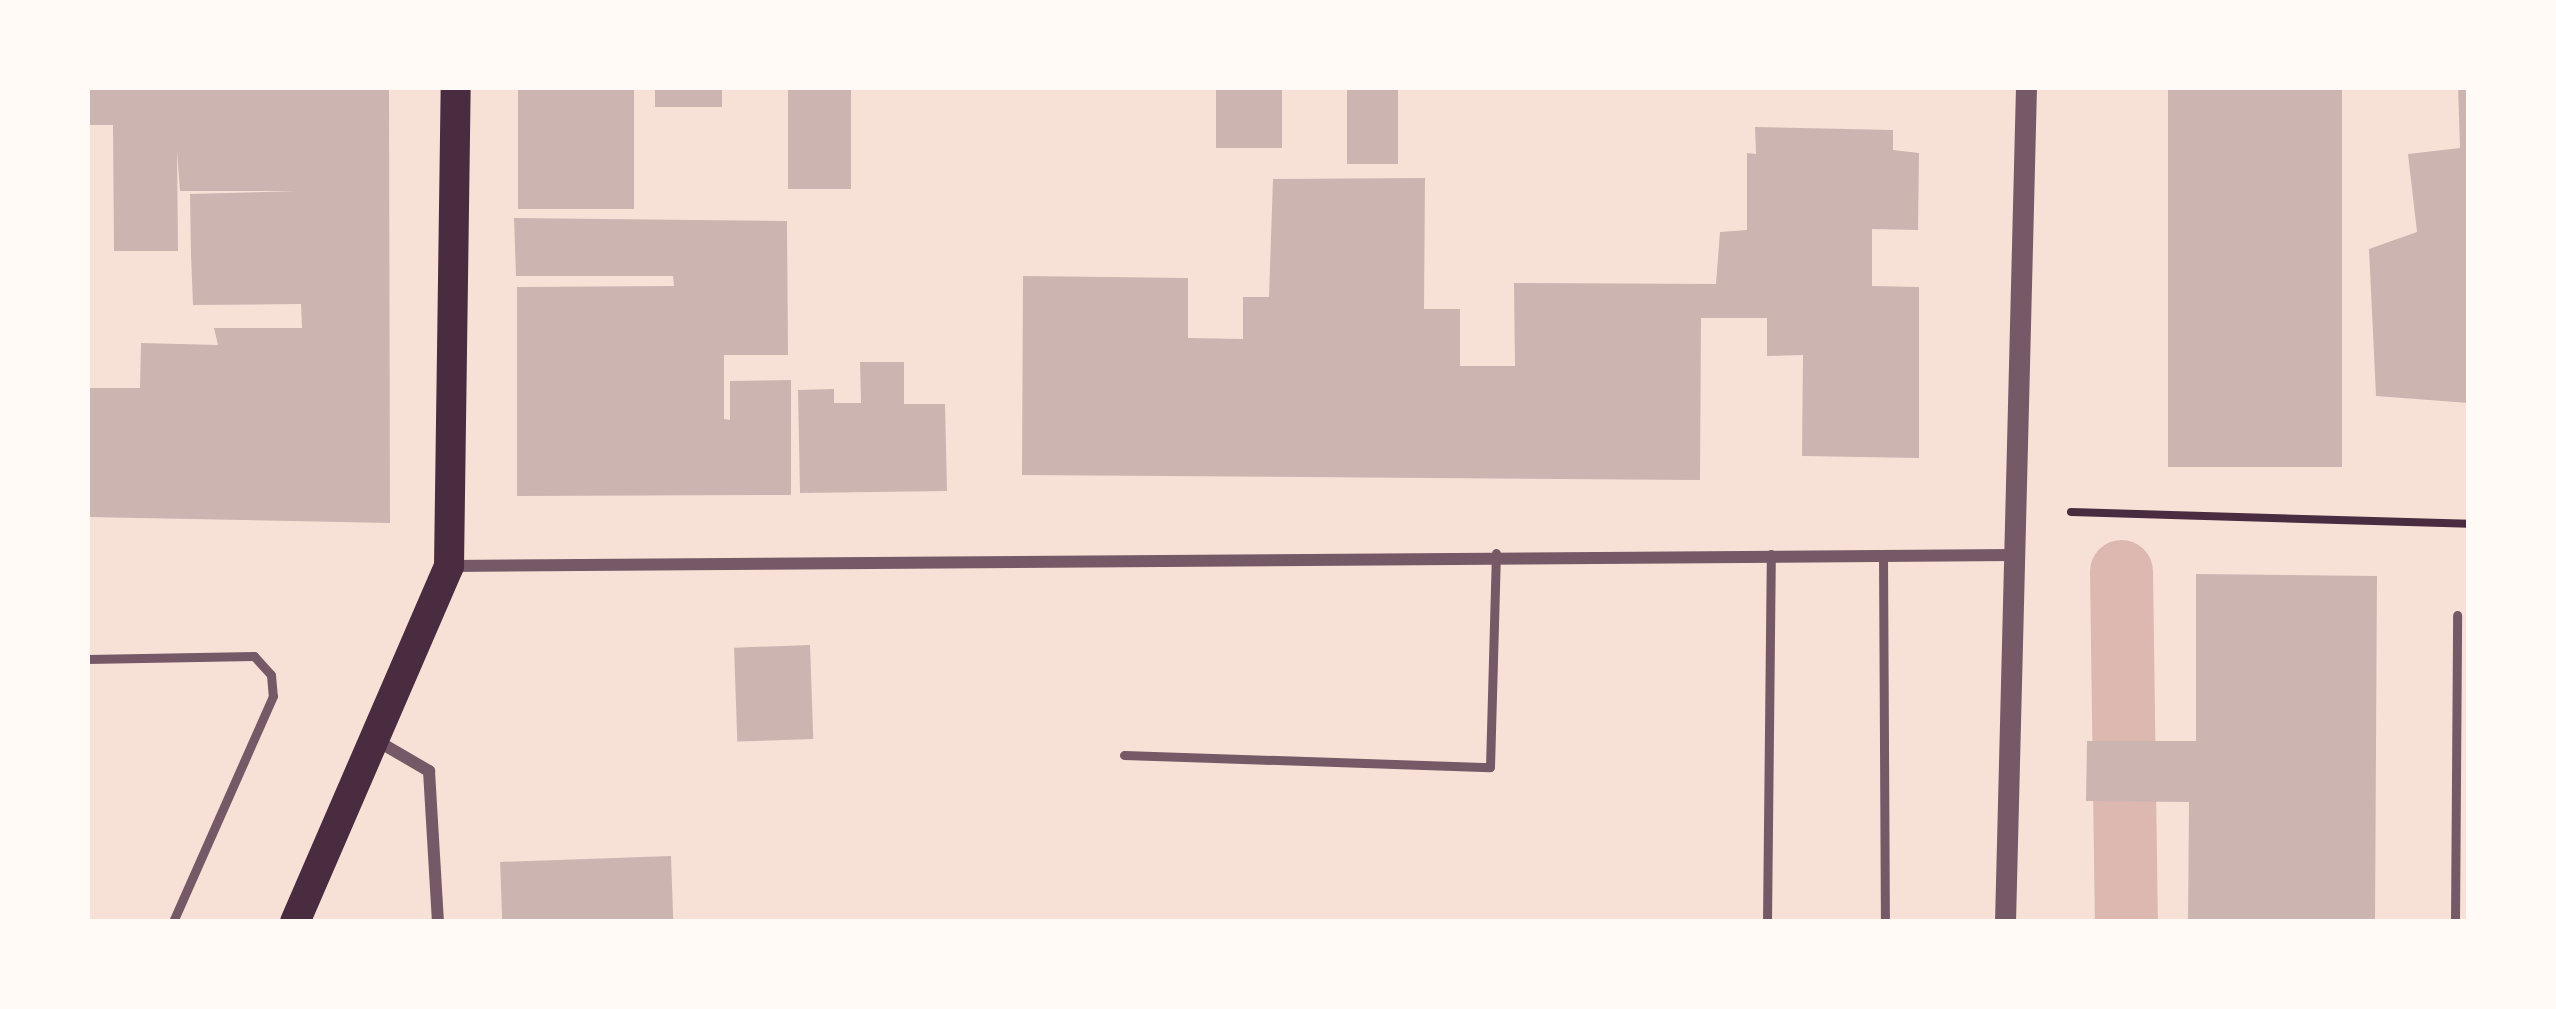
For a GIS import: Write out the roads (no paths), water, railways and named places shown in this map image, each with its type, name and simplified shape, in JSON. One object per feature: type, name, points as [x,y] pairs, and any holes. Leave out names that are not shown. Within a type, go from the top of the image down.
[{"type":"main road","points":[[295,922],[449,566],[456,87]]},
{"type":"street","points":[[2005,922],[2026,87]]},
{"type":"street","points":[[449,566],[1496,553],[2014,555]]},
{"type":"street","points":[[374,739],[429,771],[438,922]]},
{"type":"lane","points":[[1124,755],[1490,766],[1496,553]]},
{"type":"lane","points":[[1767,922],[1771,554]]},
{"type":"lane","points":[[1882,554],[1886,922]]},
{"type":"lane","points":[[2456,922],[2457,615]]},
{"type":"lane","points":[[87,659],[254,656],[272,675],[273,696],[173,922]]},
{"type":"waterway","points":[[2121,571],[2126,922]]}]
